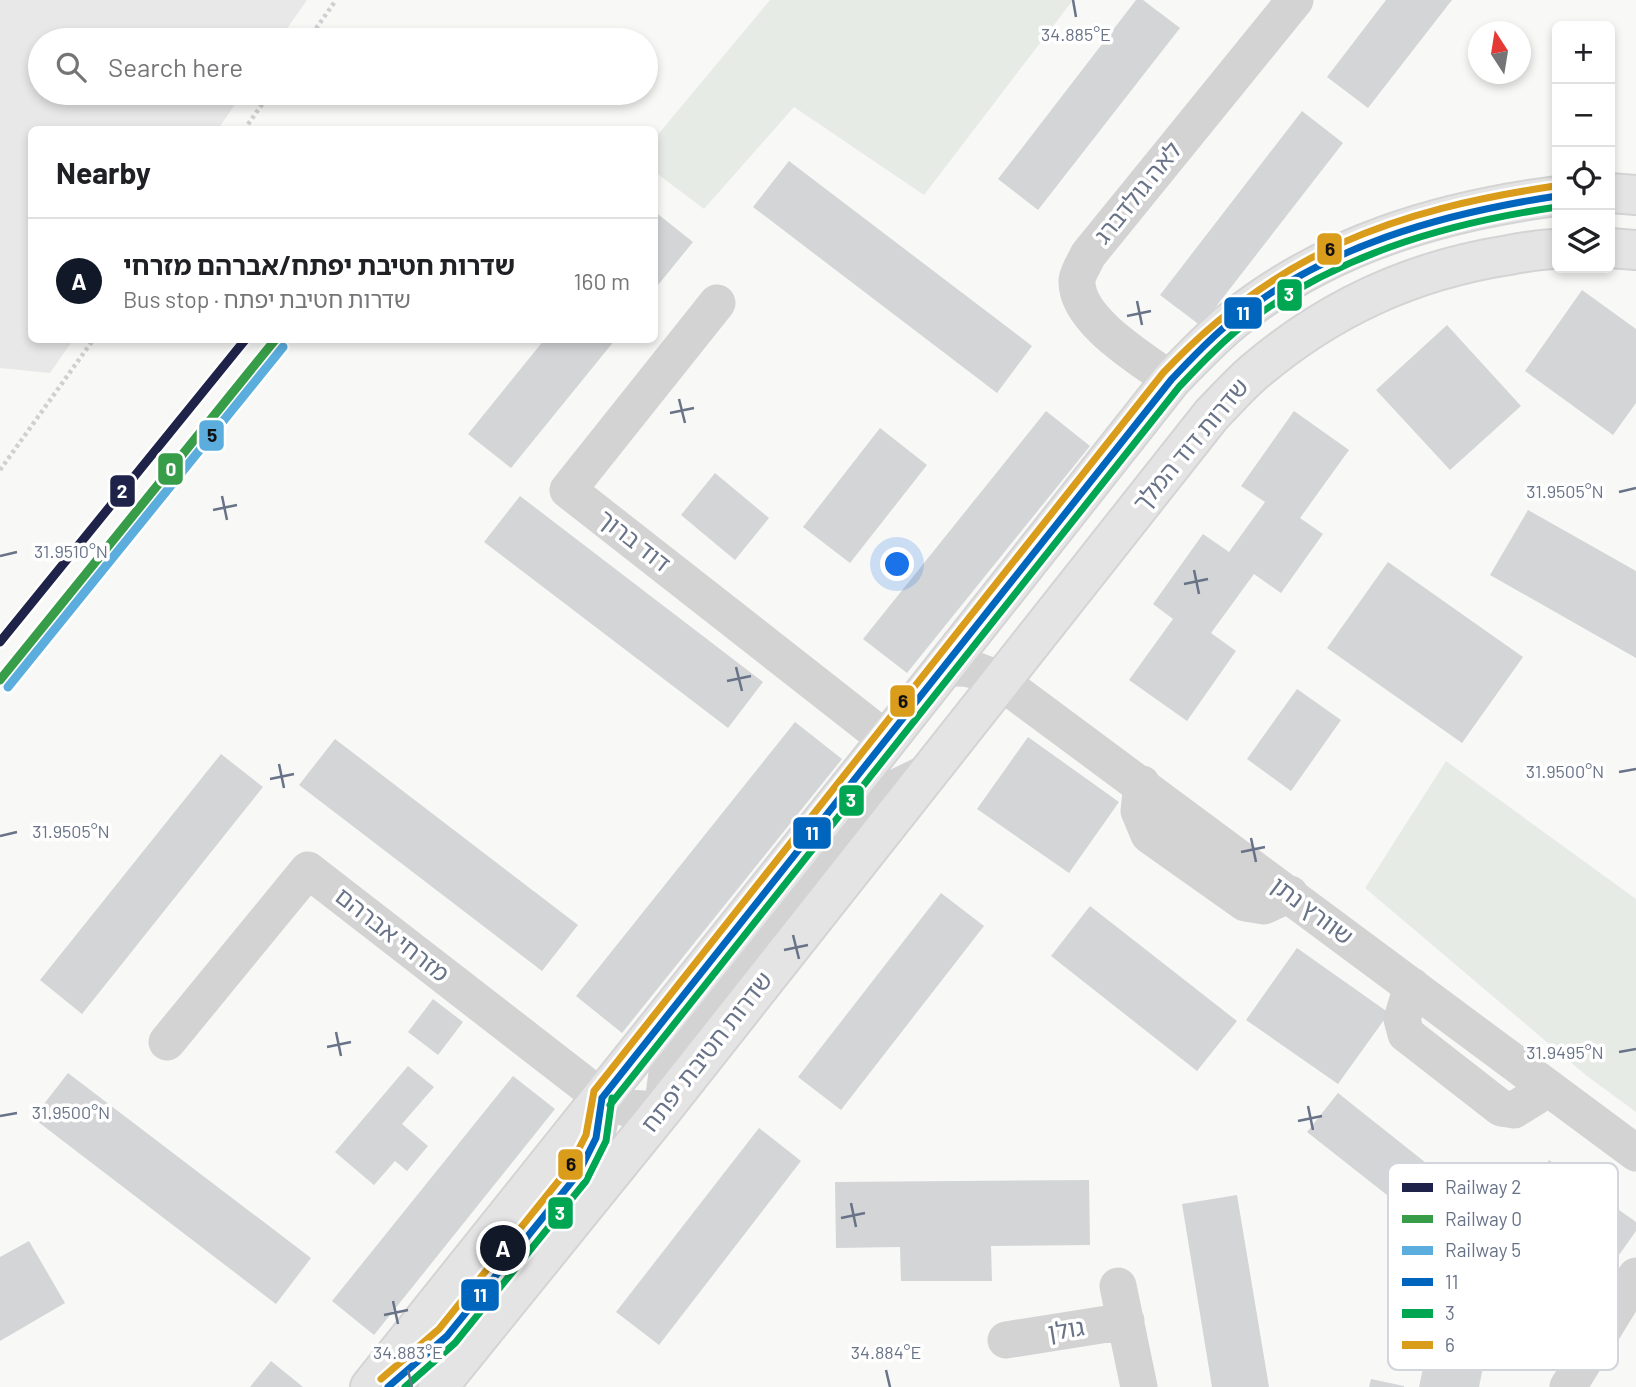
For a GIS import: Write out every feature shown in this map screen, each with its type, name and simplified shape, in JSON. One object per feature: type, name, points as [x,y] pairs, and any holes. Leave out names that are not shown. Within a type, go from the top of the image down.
[{"type":"main road","points":[[1615,193],[1636,195]]},
{"type":"main road","points":[[370,1387],[1171,380],[1233,320],[1278,288],[1331,259],[1385,235],[1449,215],[1552,197]]},
{"type":"main road","points":[[1615,248],[1636,250]]},
{"type":"main road","name":"שדרות דוד המלך","points":[[1000,681],[1212,414],[1253,373],[1309,331],[1359,301],[1416,276],[1483,259],[1552,250]]},
{"type":"main road","name":"שדרות חטיבת יפתח","points":[[438,1387],[662,1110],[1000,681]]},
{"type":"street","name":"לאה גולדברג","points":[[1171,380],[1094,322],[1083,306],[1077,279],[1088,255],[1295,0]]},
{"type":"street","name":"דוד ברוך","points":[[717,303],[568,490],[887,740]]},
{"type":"street","name":"שוורץ נתן","points":[[943,668],[975,669],[1000,681],[1636,1153]]},
{"type":"street","name":"מזרחי אברהם","points":[[167,1042],[308,870],[602,1098],[626,1108],[662,1110]]},
{"type":"street","points":[[388,1387],[447,1336],[578,1174],[594,1146],[601,1119],[602,1098]]},
{"type":"street","points":[[1618,1305],[1636,1276]]},
{"type":"street","name":"גולן","points":[[1006,1340],[1122,1304],[1139,1387]]},
{"type":"street","points":[[1568,1387],[1578,1370]]},
{"type":"path","points":[[316,28],[336,0]]},
{"type":"path","points":[[247,126],[262,105]]},
{"type":"path","points":[[0,470],[91,343]]},
{"type":"shaded area","points":[[0,0],[307,0],[287,28],[28,28],[28,105],[235,105],[220,126],[28,126],[28,343],[71,343],[50,373],[0,368]]},
{"type":"shaded area","points":[[770,0],[1073,0],[924,195],[794,107],[704,209],[658,174],[658,134]]},
{"type":"shaded area","points":[[1446,761],[1636,899],[1636,1112],[1587,1076],[1365,888]]},
{"type":"building","points":[[1136,0],[1143,0],[1180,28],[1038,210],[998,179]]},
{"type":"building","points":[[1386,0],[1452,0],[1368,108],[1327,77]]},
{"type":"building","points":[[1302,111],[1343,143],[1201,326],[1160,295]]},
{"type":"building","points":[[789,161],[1032,346],[997,393],[753,207]]},
{"type":"building","points":[[658,214],[693,242],[658,285]]},
{"type":"building","points":[[1582,290],[1636,329],[1636,403],[1613,435],[1525,371]]},
{"type":"building","points":[[1447,325],[1521,406],[1450,470],[1376,390]]},
{"type":"building","points":[[542,343],[613,343],[511,468],[468,434]]},
{"type":"building","points":[[1046,411],[1090,446],[907,673],[863,639]]},
{"type":"building","points":[[1294,411],[1349,450],[1300,518],[1323,534],[1281,593],[1254,574],[1211,633],[1236,651],[1187,721],[1129,680],[1173,619],[1153,604],[1203,534],[1229,552],[1265,502],[1241,486]]},
{"type":"building","points":[[880,428],[927,465],[850,563],[803,527]]},
{"type":"building","points":[[715,473],[769,518],[735,560],[681,515]]},
{"type":"building","points":[[520,496],[763,682],[728,728],[484,542]]},
{"type":"building","points":[[1528,510],[1636,571],[1636,658],[1490,575]]},
{"type":"building","points":[[1388,562],[1523,657],[1462,743],[1327,648]]},
{"type":"building","points":[[1297,689],[1341,720],[1291,791],[1247,759]]},
{"type":"building","points":[[795,722],[842,759],[622,1033],[576,996]]},
{"type":"building","points":[[1028,737],[1119,802],[1069,873],[977,809]]},
{"type":"building","points":[[335,739],[578,925],[542,971],[299,785]]},
{"type":"building","points":[[221,754],[263,787],[82,1014],[40,980]]},
{"type":"building","points":[[941,893],[984,926],[841,1110],[798,1077]]},
{"type":"building","points":[[1090,906],[1237,1021],[1197,1071],[1051,956]]},
{"type":"building","points":[[1297,948],[1389,1013],[1338,1084],[1246,1020]]},
{"type":"building","points":[[433,999],[463,1022],[438,1055],[408,1032]]},
{"type":"building","points":[[408,1066],[434,1087],[402,1124],[428,1146],[407,1171],[395,1161],[374,1185],[335,1152]]},
{"type":"building","points":[[68,1073],[311,1258],[276,1304],[33,1118]]},
{"type":"building","points":[[513,1076],[555,1109],[374,1335],[332,1301]]},
{"type":"building","points":[[1338,1093],[1426,1163],[1388,1163],[1388,1196],[1307,1132]]},
{"type":"building","points":[[759,1128],[801,1161],[659,1345],[616,1312]]},
{"type":"building","points":[[1089,1180],[1090,1245],[991,1246],[992,1281],[901,1281],[900,1247],[836,1248],[835,1182]]},
{"type":"building","points":[[1237,1195],[1269,1387],[1212,1387],[1182,1204]]},
{"type":"building","points":[[1618,1209],[1636,1222],[1636,1231],[1618,1256]]},
{"type":"building","points":[[29,1241],[65,1303],[0,1341],[0,1257]]},
{"type":"building","points":[[271,1361],[303,1387],[250,1387]]},
{"type":"building","points":[[1423,1370],[1482,1370],[1479,1387],[1419,1387]]},
{"type":"building","points":[[1371,1379],[1404,1386],[1404,1387],[1369,1387]]},
{"type":"rail line","name":"2","points":[[0,642],[243,343]]},
{"type":"rail line","name":"0","points":[[0,680],[273,343]]},
{"type":"rail line","name":"5","points":[[8,687],[283,347]]},
{"type":"transit line","name":"6","points":[[381,1379],[439,1329],[569,1168],[586,1135],[594,1091],[1163,373],[1206,331],[1250,296],[1295,267],[1341,243],[1442,208],[1552,187]]},
{"type":"transit line","name":"11","points":[[602,1098],[1171,380],[1208,342],[1268,295],[1345,253],[1428,224],[1513,203],[1552,197]]},
{"type":"transit line","name":"3","points":[[610,1105],[1179,387],[1217,348],[1277,302],[1352,262],[1431,234],[1552,208]]},
{"type":"transit line","name":"11","points":[[388,1387],[447,1336],[578,1174],[596,1138],[602,1098]]},
{"type":"transit line","name":"3","points":[[405,1387],[455,1343],[586,1181],[606,1141],[612,1098]]},
{"type":"place","name":"שדרות חטיבת יפתח/אברהם מזרחי","points":[[503,1248]]}]
